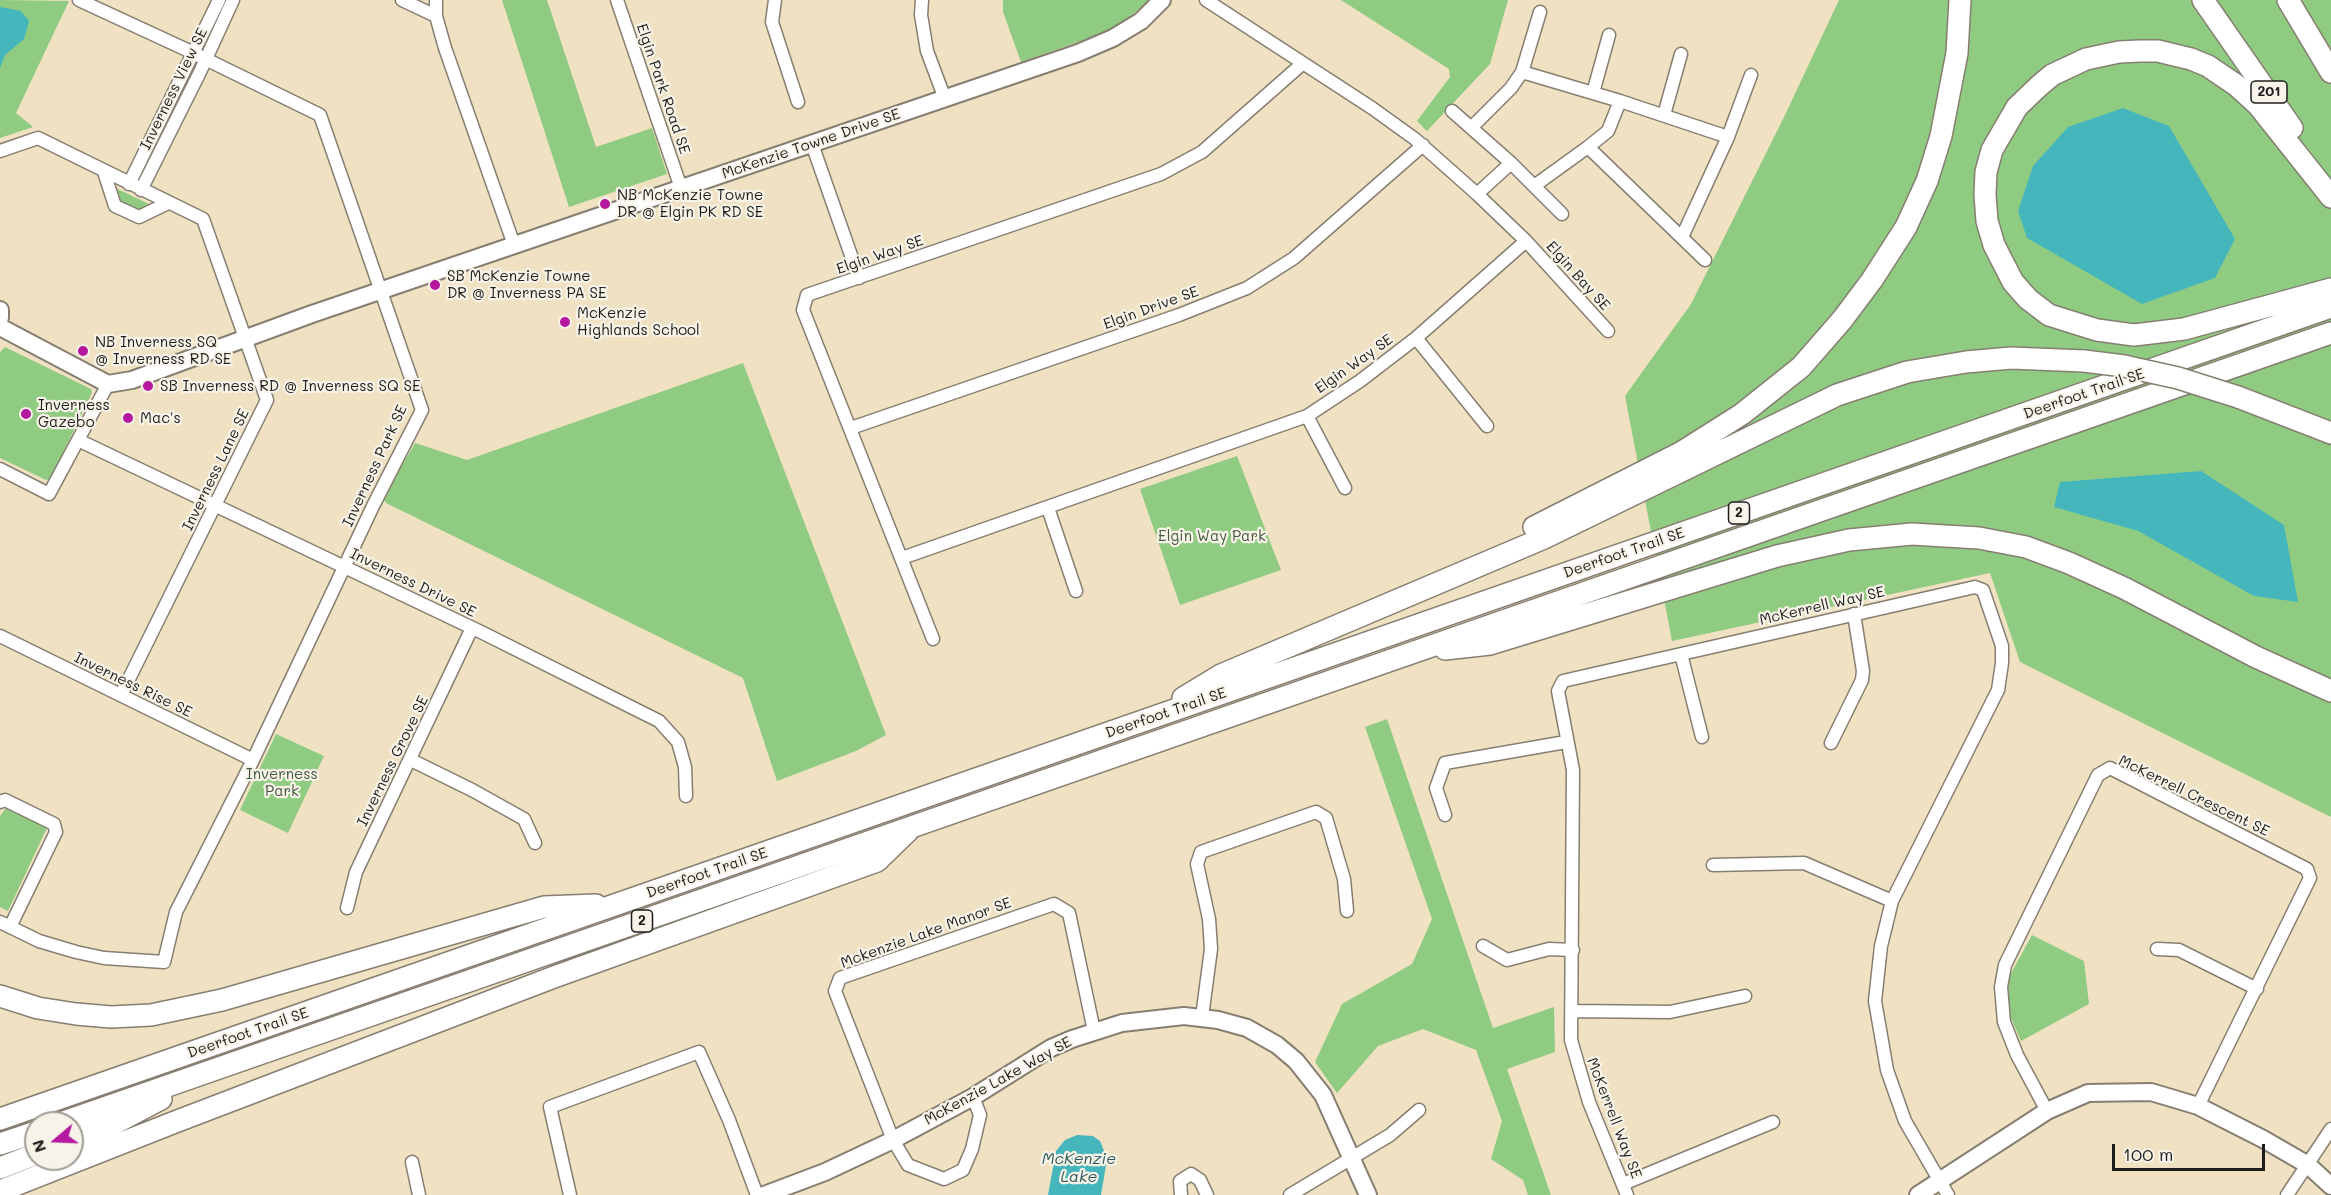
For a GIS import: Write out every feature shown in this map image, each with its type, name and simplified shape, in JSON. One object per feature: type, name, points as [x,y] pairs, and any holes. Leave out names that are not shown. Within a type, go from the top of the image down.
[{"type":"highway","points":[[1437,585],[1450,569],[1682,452],[1742,414],[1808,359],[1842,320],[1872,280],[1906,227],[1927,181],[1941,136],[1957,53],[1960,0]]},
{"type":"highway","name":"201","points":[[2203,0],[2243,55],[2331,187]]},
{"type":"highway","points":[[2288,0],[2331,72]]},
{"type":"highway","points":[[2331,197],[2258,105],[2236,85],[2208,66],[2191,59],[2158,51],[2119,52],[2086,59],[2052,75],[2017,107],[1992,150],[1986,172],[1984,195],[1987,221],[1994,245],[2013,282],[2028,299],[2049,315],[2097,330],[2134,335],[2184,329],[2331,289]]},
{"type":"highway","name":"Deerfoot Trail SE","points":[[0,1119],[2331,307]]},
{"type":"highway","name":"Deerfoot Trail SE","points":[[84,1115],[2328,335]]},
{"type":"highway","points":[[1146,721],[1221,675],[1544,538],[1837,395],[1907,372],[1966,362],[2011,358],[2084,361],[2124,366],[2178,378],[2238,397],[2331,433]]},
{"type":"highway","points":[[1420,650],[1490,644],[1777,556],[1849,540],[1912,534],[1979,538],[2026,547],[2059,559],[2124,588],[2256,657],[2331,691]]},
{"type":"highway","points":[[0,1191],[554,977],[877,861],[913,827]]},
{"type":"highway","points":[[0,996],[38,1008],[76,1014],[111,1017],[152,1014],[222,1000],[544,907],[618,905]]},
{"type":"highway","points":[[84,1137],[226,1065]]},
{"type":"highway","points":[[0,1144],[24,1136]]},
{"type":"highway","points":[[0,1168],[24,1159]]},
{"type":"street","name":"Inverness Park SE","points":[[5,924],[39,941],[94,956],[164,962],[176,912],[253,760],[422,410],[320,115],[79,0]]},
{"type":"street","name":"Inverness View SE","points":[[129,184],[219,0]]},
{"type":"street","name":"Inverness View SE","points":[[141,190],[206,60],[233,0]]},
{"type":"street","points":[[402,0],[436,16]]},
{"type":"street","points":[[436,0],[436,16],[445,48],[514,245]]},
{"type":"street","name":"Elgin Park Road SE","points":[[617,0],[681,188]]},
{"type":"street","points":[[775,0],[772,22],[798,102]]},
{"type":"street","points":[[922,0],[921,15],[927,51],[945,99]]},
{"type":"street","name":"McKenzie Towne Drive SE","points":[[108,384],[132,380],[245,338],[945,99],[1113,38],[1142,21],[1162,0]]},
{"type":"street","points":[[1206,0],[1372,108],[1423,145],[1526,241]]},
{"type":"street","points":[[1471,128],[1511,88],[1522,72],[1540,12]]},
{"type":"street","points":[[1593,93],[1609,35]]},
{"type":"street","points":[[1664,115],[1681,54]]},
{"type":"street","name":"Elgin Way SE","points":[[933,639],[803,310],[807,295],[1161,174],[1202,152],[1302,64]]},
{"type":"street","points":[[1522,72],[1620,101],[1728,137]]},
{"type":"street","points":[[1682,237],[1728,137],[1750,75]]},
{"type":"street","points":[[1534,186],[1608,131],[1620,101]]},
{"type":"street","points":[[1452,111],[1511,163],[1562,214]]},
{"type":"street","name":"Inverness Lane SE","points":[[0,151],[38,138],[203,219],[267,400],[121,696]]},
{"type":"street","points":[[812,144],[859,278]]},
{"type":"street","name":"Elgin Drive SE","points":[[851,428],[1158,322],[1247,288],[1294,258],[1423,145]]},
{"type":"street","points":[[1588,147],[1705,260]]},
{"type":"street","points":[[1477,194],[1511,163]]},
{"type":"street","points":[[104,172],[114,206],[139,217],[168,202]]},
{"type":"street","name":"Elgin Way SE","points":[[902,558],[1306,416],[1360,381],[1416,338],[1526,241]]},
{"type":"street","name":"Elgin Bay SE","points":[[1526,241],[1608,331]]},
{"type":"street","points":[[0,310],[0,318]]},
{"type":"street","points":[[0,327],[108,384],[49,494],[0,470]]},
{"type":"street","points":[[1416,338],[1487,426]]},
{"type":"street","points":[[1306,416],[1345,488]]},
{"type":"street","name":"Inverness Drive SE","points":[[78,440],[472,628],[659,721],[678,742],[685,767],[686,796]]},
{"type":"street","points":[[1048,508],[1077,591]]},
{"type":"street","name":"McKerrell Way SE","points":[[1625,1189],[1589,1102],[1571,1040],[1573,770],[1558,691],[1563,681],[1975,587],[1983,590],[2002,646],[1998,690],[1892,901],[1881,946],[1875,1001],[1887,1070],[1905,1120],[1944,1189]]},
{"type":"street","points":[[1832,743],[1862,680],[1863,671],[1854,614]]},
{"type":"street","name":"Inverness Grove SE","points":[[347,908],[356,872],[472,628]]},
{"type":"street","name":"Inverness Rise SE","points":[[0,636],[253,760]]},
{"type":"street","points":[[1681,654],[1702,737]]},
{"type":"street","points":[[1445,815],[1436,788],[1445,763],[1566,742]]},
{"type":"street","points":[[411,760],[472,789],[524,819],[535,843]]},
{"type":"street","name":"McKerrell Crescent SE","points":[[2047,1111],[2017,1055],[2004,1022],[2001,987],[2005,965],[2098,775],[2110,768],[2307,869],[2310,878],[2198,1106]]},
{"type":"street","points":[[0,802],[5,800],[54,824],[56,832],[5,924]]},
{"type":"street","points":[[1202,1017],[1211,949],[1207,909],[1197,864],[1201,852],[1316,812],[1326,818],[1344,879],[1347,911]]},
{"type":"street","points":[[1713,866],[1804,863],[1892,901]]},
{"type":"street","name":"Mckenzie Lake Manor SE","points":[[893,1140],[835,991],[840,978],[1054,904],[1069,913],[1094,1031]]},
{"type":"street","points":[[1483,946],[1507,960],[1549,949],[1573,950]]},
{"type":"street","points":[[2157,949],[2180,950],[2257,989]]},
{"type":"street","points":[[1571,1011],[1665,1012],[1745,996]]},
{"type":"street","name":"McKenzie Lake Way SE","points":[[764,1195],[825,1173],[893,1140],[973,1097],[1051,1048],[1094,1031],[1157,1018],[1202,1017],[1232,1023],[1253,1031],[1290,1055],[1311,1077],[1323,1095],[1368,1195]]},
{"type":"street","points":[[570,1195],[550,1107],[699,1052],[729,1120],[756,1195]]},
{"type":"street","points":[[1918,1195],[1944,1189],[2047,1111],[2088,1093],[2151,1092],[2198,1106],[2263,1139],[2308,1166],[2331,1186]]},
{"type":"street","points":[[893,1140],[908,1165],[944,1179],[963,1170],[972,1149],[981,1115],[973,1097]]},
{"type":"street","points":[[1290,1195],[1395,1131],[1419,1110]]},
{"type":"street","points":[[1625,1189],[1773,1122]]},
{"type":"street","points":[[2287,1195],[2331,1129]]},
{"type":"street","points":[[412,1162],[419,1195]]},
{"type":"street","points":[[1181,1195],[1180,1181],[1191,1174],[1198,1178],[1207,1195]]},
{"type":"green space","points":[[0,0],[69,1],[16,113],[33,127],[0,138]]},
{"type":"green space","points":[[502,0],[547,0],[596,147],[652,128],[667,174],[569,207]]},
{"type":"green space","points":[[1003,0],[1150,0],[1126,20],[1101,34],[1021,62],[1003,12]]},
{"type":"green space","points":[[1341,0],[1508,0],[1490,64],[1427,131],[1417,121],[1450,77],[1449,69]]},
{"type":"green space","points":[[1839,0],[2331,0],[2331,817],[2020,662],[1990,573],[1672,641],[1625,396],[1691,304]]},
{"type":"green space","points":[[108,185],[157,208],[139,217],[115,206]]},
{"type":"green space","points":[[5,347],[91,389],[92,393],[50,479],[46,480],[0,458],[0,352]]},
{"type":"green space","points":[[743,363],[886,735],[856,751],[777,781],[743,678],[386,503],[383,498],[415,443],[467,460]]},
{"type":"green space","name":"Elgin Way Park","points":[[1237,456],[1281,570],[1180,605],[1140,489]]},
{"type":"green space","points":[[1387,719],[1493,1028],[1554,1007],[1555,1052],[1507,1069],[1551,1195],[1528,1195],[1523,1180],[1491,1159],[1502,1121],[1476,1050],[1423,1029],[1378,1046],[1337,1093],[1315,1062],[1342,1004],[1412,964],[1432,919],[1365,727]]},
{"type":"green space","name":"Inverness Park","points":[[276,734],[324,756],[288,833],[240,810]]},
{"type":"green space","points":[[6,808],[47,828],[8,911],[0,907],[0,816]]},
{"type":"green space","points":[[2032,935],[2084,961],[2089,1004],[2021,1041],[2011,1018],[2007,991],[2009,977]]},
{"type":"water","points":[[0,7],[21,11],[29,21],[24,39],[5,55],[0,68]]},
{"type":"water","points":[[2123,108],[2169,126],[2235,239],[2215,278],[2142,304],[2027,238],[2018,211],[2033,166],[2068,127]]},
{"type":"water","points":[[2201,471],[2284,525],[2298,602],[2254,596],[2138,531],[2054,507],[2060,482]]},
{"type":"water","name":"McKenzie Lake","points":[[1077,1135],[1093,1136],[1100,1141],[1104,1151],[1106,1165],[1101,1195],[1048,1195],[1056,1151],[1065,1140]]},
{"type":"place","name":"NB McKenzie Towne DR @ Elgin PK RD SE","points":[[605,204]]},
{"type":"place","name":"SB McKenzie Towne DR @ Inverness PA SE","points":[[435,285]]},
{"type":"place","name":"McKenzie Highlands School","points":[[565,322]]},
{"type":"place","name":"NB Inverness SQ @ Inverness RD SE","points":[[83,351]]},
{"type":"place","name":"SB Inverness RD @ Inverness SQ SE","points":[[148,386]]},
{"type":"place","name":"Inverness Gazebo","points":[[26,414]]},
{"type":"place","name":"Mac's","points":[[128,418]]}]
